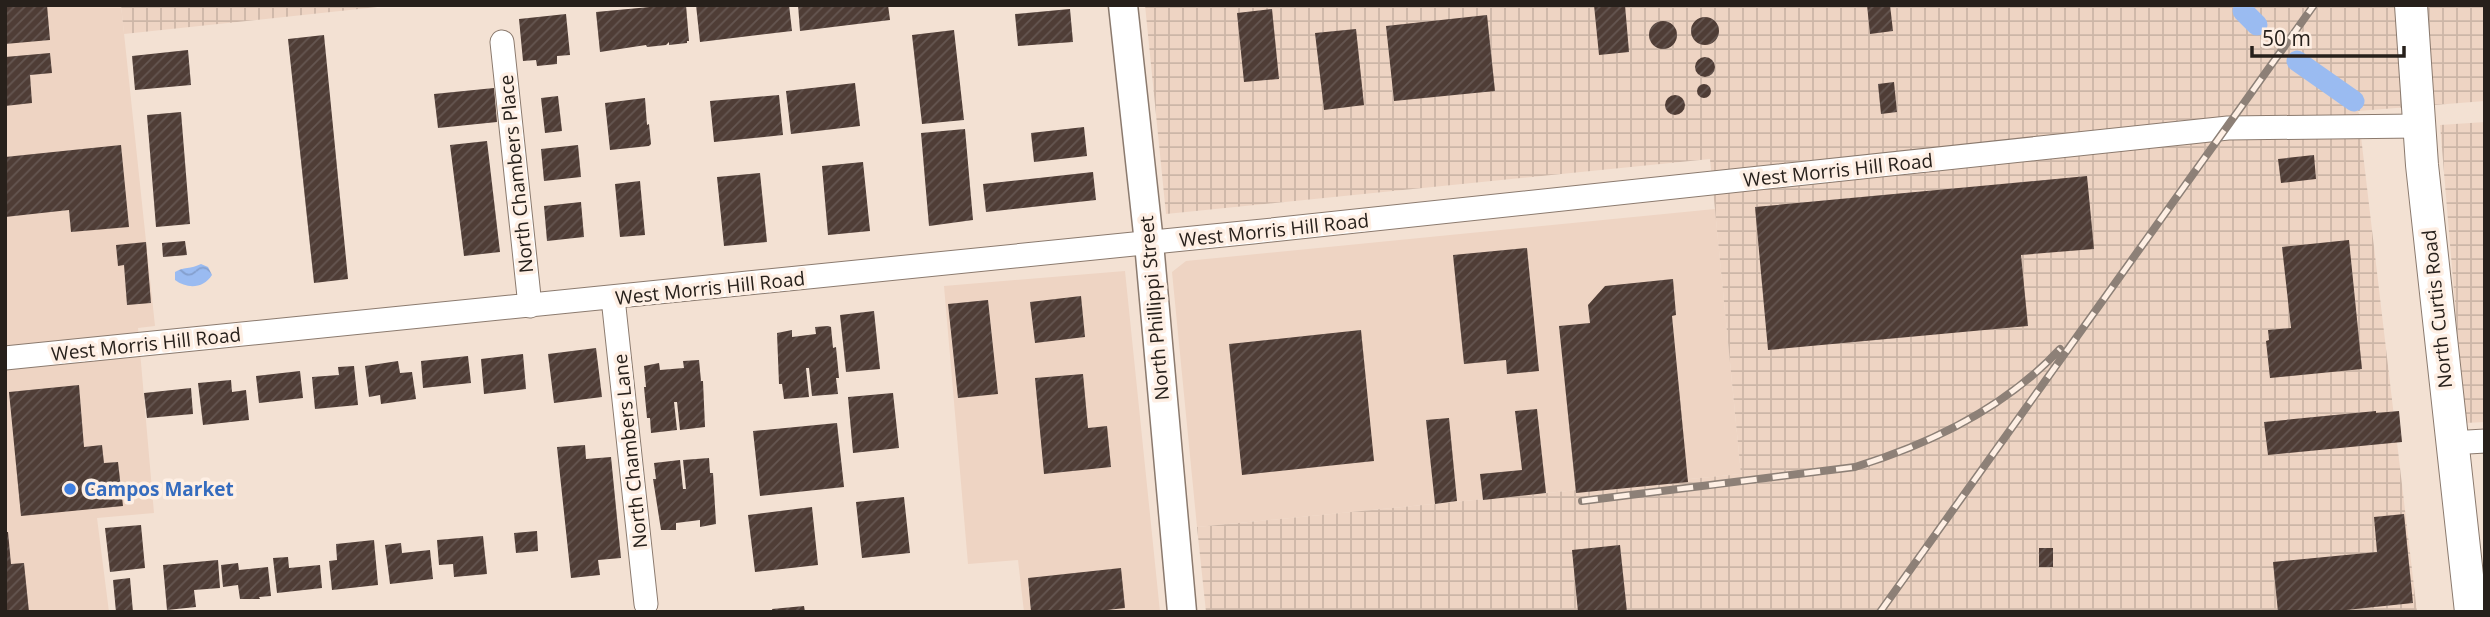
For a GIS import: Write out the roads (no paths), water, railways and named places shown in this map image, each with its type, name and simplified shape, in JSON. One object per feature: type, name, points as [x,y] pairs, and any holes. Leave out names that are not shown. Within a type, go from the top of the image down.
[{"type":"main road","name":"North Curtis Road","points":[[2411,5],[2418,126],[2471,612]]},
{"type":"street","name":"North Phillippi Street","points":[[1123,5],[1149,243],[1182,612]]},
{"type":"street","name":"North Chambers Place","points":[[502,42],[530,306]]},
{"type":"street","name":"West Morris Hill Road","points":[[5,358],[1149,243],[2228,128],[2418,126]]},
{"type":"street","name":"North Chambers Lane","points":[[613,298],[646,604]]},
{"type":"street","points":[[2451,443],[2485,440]]},
{"type":"water","points":[[201,264],[208,267],[212,275],[204,283],[190,286],[175,280],[175,272]]},
{"type":"waterway","points":[[2243,11],[2257,25]]},
{"type":"waterway","points":[[2297,61],[2354,101]]},
{"type":"railway","points":[[1880,612],[2314,5]]},
{"type":"railway","points":[[1582,501],[1855,467],[1911,447],[1965,421],[2016,389],[2060,349]]},
{"type":"place","name":"Campos Market","points":[[70,489]]}]
